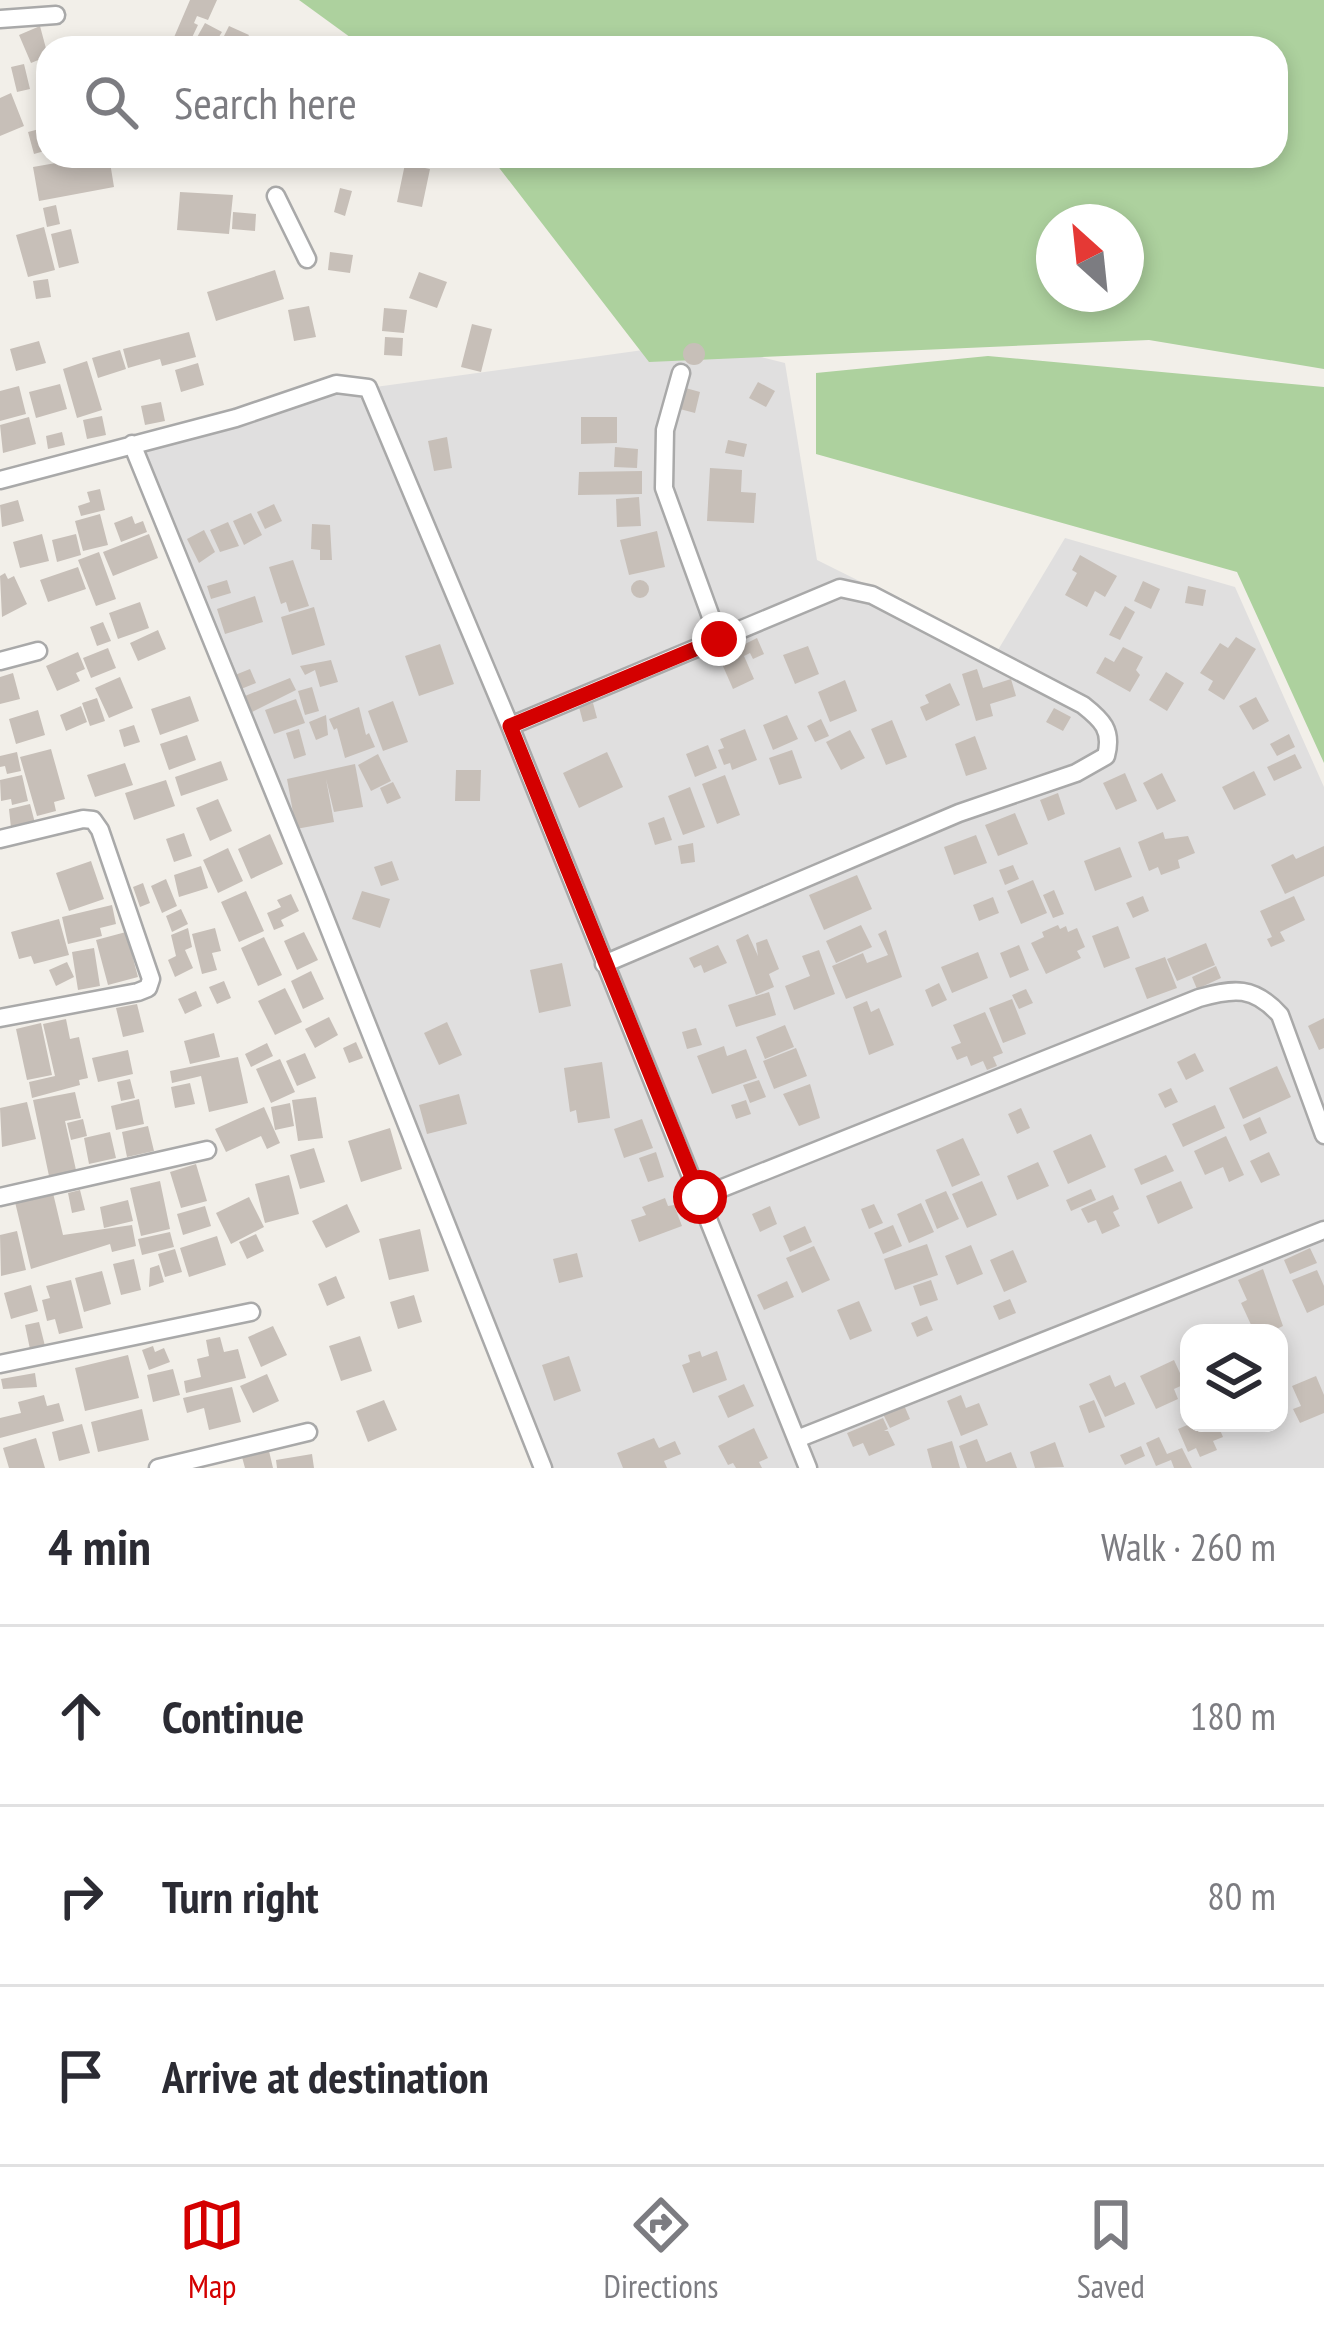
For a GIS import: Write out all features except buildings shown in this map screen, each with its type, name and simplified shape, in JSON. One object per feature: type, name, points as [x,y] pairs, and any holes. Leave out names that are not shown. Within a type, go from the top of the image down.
[{"type":"street","points":[[0,19],[56,15]]},
{"type":"street","points":[[276,196],[308,259]]},
{"type":"street","points":[[681,373],[665,430],[664,488],[719,639]]},
{"type":"street","points":[[1,476],[236,418],[336,383],[368,388],[510,726],[808,1468]]},
{"type":"street","points":[[131,444],[543,1468]]},
{"type":"street","points":[[510,726],[840,589],[872,595],[1083,705],[1102,720],[1109,733],[1106,756],[1076,773],[959,813],[604,964]]},
{"type":"street","points":[[0,661],[38,652]]},
{"type":"street","points":[[0,839],[93,820],[151,980],[148,988],[138,992],[0,1018]]},
{"type":"street","points":[[700,1197],[1231,988],[1267,1000],[1280,1015],[1324,1135]]},
{"type":"street","points":[[0,1197],[207,1150]]},
{"type":"street","points":[[797,1439],[1324,1230]]},
{"type":"street","points":[[0,1364],[250,1312]]},
{"type":"street","points":[[158,1468],[308,1432]]},
{"type":"shaded area","points":[[701,342],[785,363],[817,560],[998,650],[1065,538],[1235,587],[1324,787],[1324,1468],[545,1468],[132,444],[311,391],[368,388]]},
{"type":"green space","points":[[299,0],[1324,0],[1324,369],[1149,340],[649,362],[499,168],[1288,168],[1288,36],[348,36]]},
{"type":"green space","points":[[988,356],[1324,387],[1324,763],[1237,572],[816,454],[816,373]]},
{"type":"route","points":[[700,1197],[510,726],[719,639]]}]
